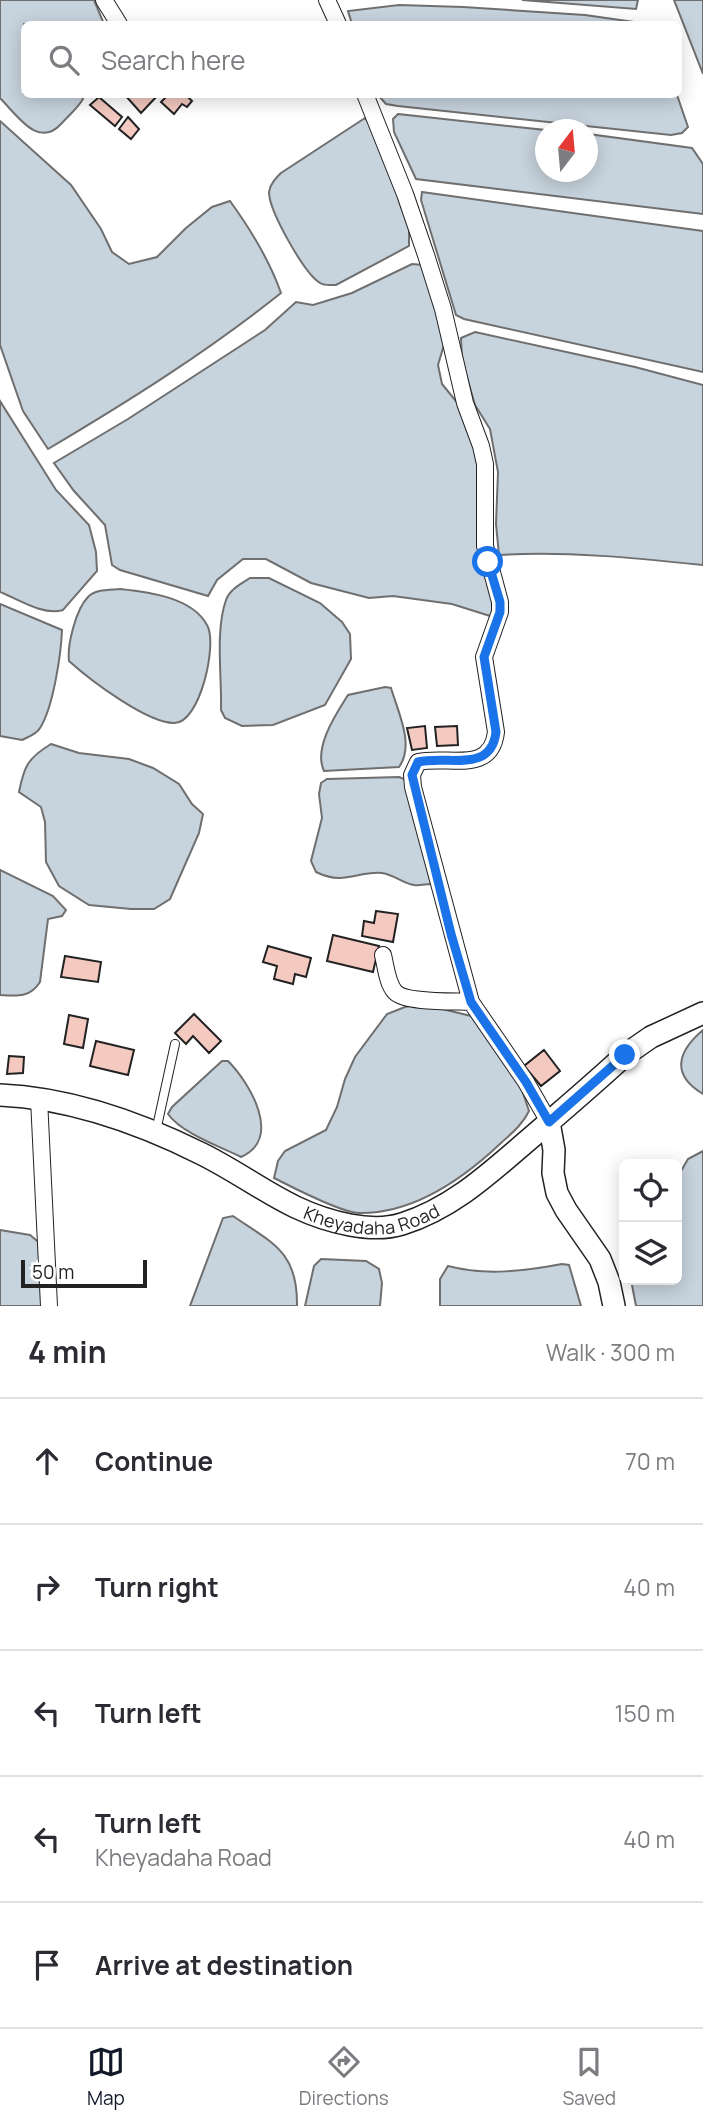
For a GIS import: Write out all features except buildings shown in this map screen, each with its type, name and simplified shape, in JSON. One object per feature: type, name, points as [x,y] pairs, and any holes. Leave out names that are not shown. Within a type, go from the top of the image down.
[{"type":"main road","name":"Kheyadaha Road","points":[[0,1095],[74,1106],[137,1125],[203,1155],[289,1206],[335,1222],[368,1228],[401,1225],[438,1208],[475,1186],[625,1055],[651,1037],[703,1013]]},
{"type":"main road","points":[[549,1122],[557,1193],[600,1259],[614,1306]]},
{"type":"street","points":[[104,0],[117,21]]},
{"type":"street","points":[[327,0],[337,21]]},
{"type":"street","points":[[367,98],[426,255],[443,309],[465,403],[481,446],[485,464],[485,547],[500,602],[500,612],[484,657],[496,732],[495,743],[490,752],[470,760],[418,762],[412,775],[451,934],[471,1002],[526,1082],[549,1122]]},
{"type":"street","points":[[383,956],[389,982],[399,996],[471,1002]]},
{"type":"street","points":[[39,1100],[49,1306]]},
{"type":"lane","points":[[156,1133],[175,1044]]},
{"type":"shaded area","points":[[0,0],[94,0],[103,21],[21,21],[21,98],[82,98],[73,112],[52,131],[44,133],[28,127],[0,98]]},
{"type":"shaded area","points":[[522,0],[638,0],[636,9]]},
{"type":"shaded area","points":[[674,0],[703,0],[703,74]]},
{"type":"shaded area","points":[[399,5],[463,7],[585,15],[627,21],[351,21],[348,11]]},
{"type":"shaded area","points":[[381,98],[678,98],[688,127],[682,133],[671,135],[598,127],[598,119],[535,121],[386,104]]},
{"type":"shaded area","points":[[398,114],[535,129],[535,182],[598,182],[598,135],[692,148],[703,164],[703,214],[416,179],[394,132],[393,119]]},
{"type":"shaded area","points":[[365,118],[374,129],[409,219],[409,246],[336,285],[324,285],[313,277],[288,241],[269,192],[281,173]]},
{"type":"shaded area","points":[[0,121],[71,185],[101,229],[112,252],[129,264],[157,257],[212,207],[230,201],[259,245],[281,293],[225,336],[167,375],[48,449],[23,411],[0,345]]},
{"type":"shaded area","points":[[422,192],[703,231],[703,372],[456,315],[421,200]]},
{"type":"shaded area","points":[[412,264],[423,265],[446,338],[438,365],[442,384],[460,406],[476,449],[484,574],[496,605],[490,616],[452,604],[393,596],[369,598],[311,583],[266,559],[243,559],[217,580],[208,596],[120,570],[112,565],[105,525],[74,491],[54,463],[128,419],[265,330],[296,302],[313,305],[352,293]]},
{"type":"shaded area","points":[[475,332],[635,367],[703,385],[703,565],[576,555],[499,555],[496,524],[498,472],[490,429],[475,405],[462,360],[461,338]]},
{"type":"shaded area","points":[[0,401],[56,490],[89,525],[96,552],[97,571],[63,610],[39,609],[0,592]]},
{"type":"shaded area","points":[[250,578],[269,578],[320,603],[342,622],[350,634],[351,659],[325,705],[273,725],[242,726],[225,718],[221,710],[220,640],[223,612],[230,593]]},
{"type":"shaded area","points":[[120,589],[156,594],[180,602],[191,608],[207,625],[210,648],[204,681],[192,711],[183,720],[174,723],[149,716],[104,689],[69,661],[73,628],[88,597],[103,590]]},
{"type":"shaded area","points":[[0,604],[62,630],[58,667],[45,719],[39,730],[22,740],[0,736]]},
{"type":"shaded area","points":[[391,688],[404,728],[404,758],[399,767],[324,771],[321,752],[327,732],[348,695]]},
{"type":"shaded area","points":[[51,744],[79,753],[129,759],[153,768],[179,784],[192,804],[203,814],[199,833],[170,899],[154,909],[89,905],[59,886],[46,862],[45,822],[41,807],[19,792],[28,764]]},
{"type":"shaded area","points":[[399,777],[407,780],[431,884],[410,884],[382,873],[335,878],[316,872],[311,861],[322,818],[319,794],[321,783],[327,779]]},
{"type":"shaded area","points":[[0,870],[53,896],[66,910],[62,916],[48,919],[40,982],[32,991],[23,995],[0,995]]},
{"type":"shaded area","points":[[422,1004],[471,1016],[519,1081],[529,1111],[520,1124],[454,1181],[418,1201],[379,1212],[359,1213],[341,1209],[274,1178],[278,1161],[285,1151],[326,1130],[355,1057],[387,1014]]},
{"type":"shaded area","points":[[703,1030],[703,1094],[686,1079],[681,1063],[694,1038]]},
{"type":"shaded area","points":[[222,1061],[228,1061],[237,1071],[253,1096],[261,1125],[260,1138],[253,1149],[241,1157],[192,1133],[168,1114],[172,1107]]},
{"type":"shaded area","points":[[703,1151],[703,1306],[636,1306],[632,1285],[682,1285],[682,1169],[688,1159]]},
{"type":"shaded area","points":[[233,1216],[271,1242],[287,1260],[293,1273],[297,1306],[190,1306],[223,1218]]},
{"type":"shaded area","points":[[0,1230],[30,1235],[42,1245],[49,1306],[0,1306]]},
{"type":"shaded area","points":[[321,1259],[366,1261],[379,1269],[382,1283],[380,1306],[305,1306],[314,1266]]},
{"type":"shaded area","points":[[569,1265],[581,1306],[440,1306],[440,1279],[448,1266],[476,1271],[505,1271]]},
{"type":"route","points":[[488,562],[500,602],[500,612],[486,645],[484,657],[496,732],[495,743],[490,752],[470,760],[418,762],[412,775],[451,934],[471,1002],[526,1082],[549,1122],[625,1055]]}]
